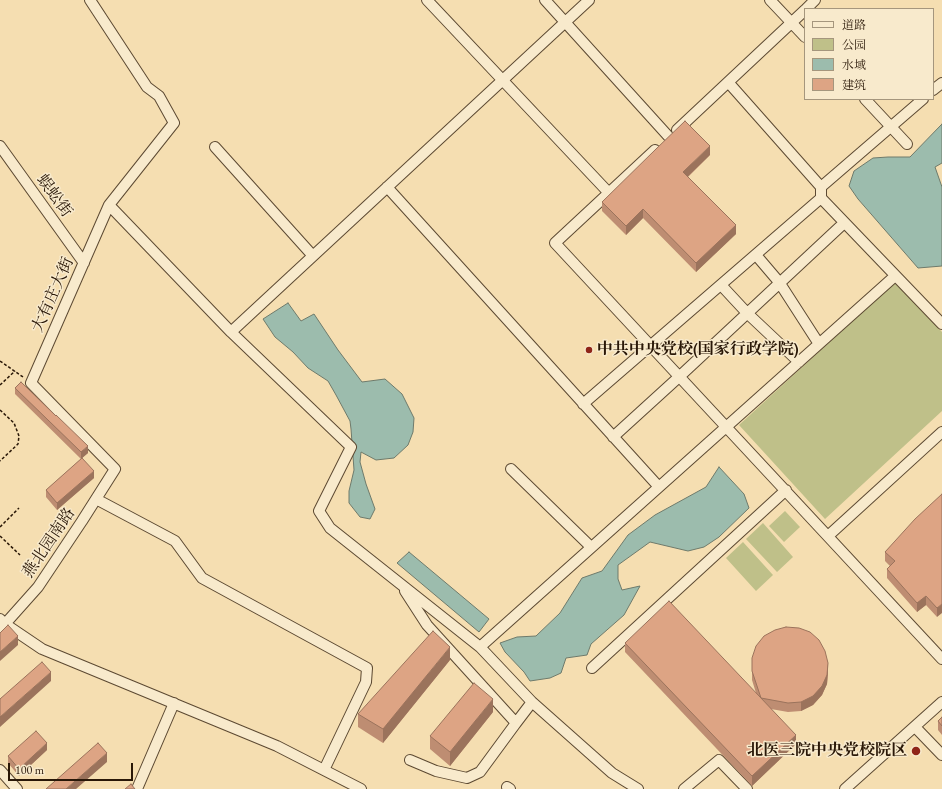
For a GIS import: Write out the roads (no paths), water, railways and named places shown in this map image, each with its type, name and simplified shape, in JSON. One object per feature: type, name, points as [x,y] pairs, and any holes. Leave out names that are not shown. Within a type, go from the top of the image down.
[{"type":"street","name":"大有庄大街","points":[[90,0],[147,87],[160,96],[174,123],[109,205],[31,383],[115,469]]},
{"type":"street","points":[[545,0],[669,137]]},
{"type":"street","points":[[231,332],[589,0]]},
{"type":"street","points":[[770,0],[804,36]]},
{"type":"street","points":[[806,8],[815,0]]},
{"type":"street","points":[[434,2],[503,80],[610,193]]},
{"type":"street","points":[[804,10],[555,243],[942,658]]},
{"type":"street","points":[[728,82],[822,187]]},
{"type":"street","points":[[934,89],[942,83]]},
{"type":"street","points":[[866,100],[907,144]]},
{"type":"street","points":[[583,404],[821,198],[822,187],[922,100]]},
{"type":"street","name":"蜈蚣街","points":[[0,146],[84,263]]},
{"type":"street","points":[[215,147],[313,256]]},
{"type":"street","points":[[387,188],[659,487]]},
{"type":"street","points":[[821,198],[942,324]]},
{"type":"street","points":[[109,205],[231,332],[351,447],[319,511],[330,528],[480,646],[532,702],[612,773],[638,789]]},
{"type":"street","points":[[613,436],[680,376],[844,223]]},
{"type":"street","points":[[756,255],[779,282],[819,344]]},
{"type":"street","points":[[480,646],[895,276]]},
{"type":"street","points":[[721,284],[747,313],[799,362]]},
{"type":"street","points":[[828,536],[942,432]]},
{"type":"street","name":"燕北园南路","points":[[2,624],[38,587],[115,469]]},
{"type":"street","points":[[511,469],[591,547]]},
{"type":"street","points":[[592,668],[786,490]]},
{"type":"street","points":[[96,499],[175,541],[202,578],[368,668],[366,682],[324,770]]},
{"type":"street","points":[[400,584],[427,625],[516,723]]},
{"type":"street","points":[[2,624],[42,649],[277,746],[361,789]]},
{"type":"street","points":[[410,760],[436,771],[467,778],[480,772],[532,702]]},
{"type":"street","points":[[845,789],[942,702]]},
{"type":"street","points":[[137,789],[174,703]]},
{"type":"street","points":[[915,727],[942,755]]},
{"type":"street","points":[[684,789],[719,760],[747,789]]},
{"type":"street","points":[[0,770],[17,789]]},
{"type":"water","points":[[942,124],[942,163],[935,167],[942,187],[942,266],[918,268],[858,199],[849,186],[854,171],[873,158],[910,157]]},
{"type":"water","points":[[288,303],[301,321],[314,314],[362,382],[385,379],[402,394],[414,418],[413,432],[408,445],[394,458],[376,460],[361,452],[360,462],[375,509],[370,519],[360,517],[349,503],[349,491],[354,470],[350,421],[328,381],[308,368],[293,352],[275,337],[263,319]]},
{"type":"water","points":[[719,467],[744,494],[749,508],[719,537],[704,547],[688,551],[650,542],[618,565],[618,579],[622,590],[640,586],[624,615],[591,644],[587,655],[566,658],[561,673],[550,678],[530,681],[524,672],[505,652],[500,643],[517,637],[536,636],[560,613],[582,578],[602,571],[628,535],[655,515],[706,487]]},
{"type":"water","points":[[409,552],[489,619],[479,632],[397,563]]},
{"type":"place","name":"中共中央党校(国家行政学院)","points":[[589,350]]},
{"type":"place","name":"北医三院中央党校院区","points":[[916,751]]}]
